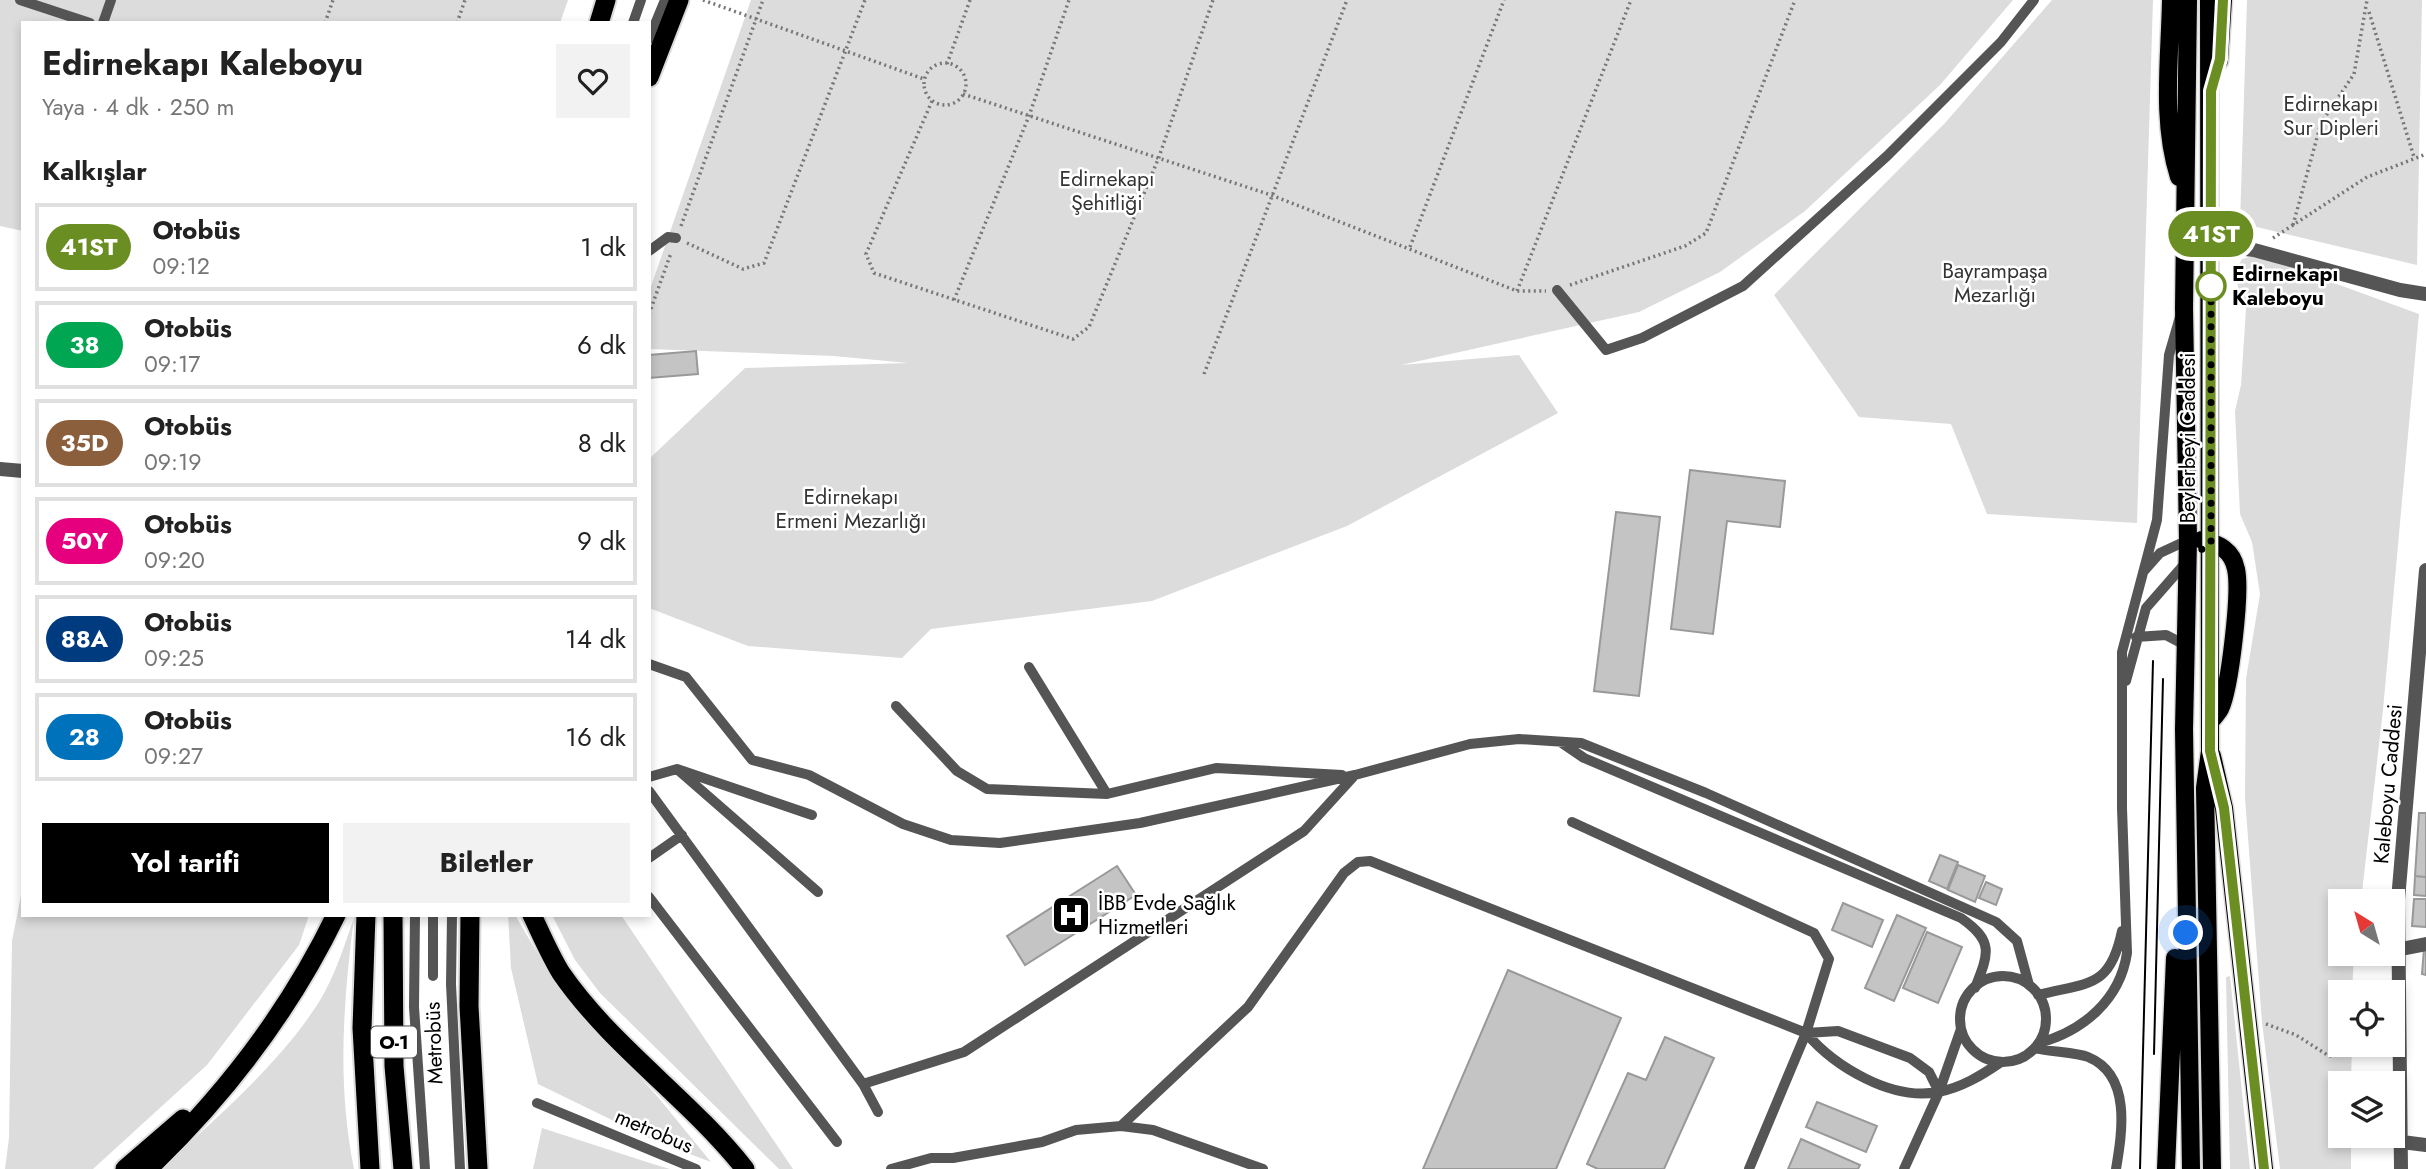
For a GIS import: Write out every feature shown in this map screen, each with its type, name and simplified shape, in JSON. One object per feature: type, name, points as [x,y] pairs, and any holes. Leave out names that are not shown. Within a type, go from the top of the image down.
[{"type":"highway","points":[[600,21],[606,0]]},
{"type":"highway","points":[[651,72],[679,0]]},
{"type":"highway","points":[[148,1169],[192,1124],[294,994],[335,917]]},
{"type":"highway","points":[[366,917],[362,1028],[370,1169]]},
{"type":"highway","name":"O-1","points":[[393,917],[394,1066],[404,1169]]},
{"type":"highway","points":[[470,917],[469,1006],[478,1169]]},
{"type":"highway","points":[[533,917],[561,972],[581,997],[745,1169]]},
{"type":"highway","points":[[125,1169],[242,1062]]},
{"type":"main road","points":[[2171,0],[2171,150],[2184,190]]},
{"type":"main road","name":"Beylerbeyi Caddesi","points":[[2188,0],[2184,308],[2188,540],[2185,645],[2186,889],[2191,1169]]},
{"type":"main road","name":"Beylerbeyi Caddesi","points":[[2209,0],[2210,751],[2205,788],[2213,1169]]},
{"type":"main road","points":[[2211,91],[2220,59],[2223,0]]},
{"type":"main road","points":[[2188,540],[2221,544],[2227,551],[2237,575],[2226,687],[2220,709],[2210,722]]},
{"type":"main road","points":[[2188,560],[2211,542]]},
{"type":"main road","points":[[2210,751],[2224,808],[2264,1169]]},
{"type":"main road","points":[[2166,1169],[2177,932],[2186,889]]},
{"type":"street","points":[[2211,245],[2254,250],[2400,290],[2426,294]]},
{"type":"street","points":[[0,469],[21,471]]},
{"type":"street","name":"Kaleboyu Caddesi","points":[[2399,889],[2421,720],[2426,570]]},
{"type":"street","points":[[2405,948],[2426,944]]},
{"type":"street","points":[[2405,1142],[2426,1145]]},
{"type":"street","name":"Kaleboyu Caddesi","points":[[2401,1169],[2402,1148]]},
{"type":"lane","points":[[20,0],[84,21]]},
{"type":"lane","points":[[104,21],[111,0]]},
{"type":"lane","points":[[634,21],[641,0]]},
{"type":"lane","points":[[651,34],[665,0]]},
{"type":"lane","points":[[1557,290],[1606,350],[1643,338],[1743,286],[1887,156],[2001,42],[2034,0]]},
{"type":"lane","points":[[651,250],[668,237],[676,238]]},
{"type":"lane","points":[[1961,1028],[1966,1042],[1976,1053],[2001,1062],[2015,1061],[2037,1045],[2076,1028],[2106,1003],[2124,971],[2127,953],[2121,752],[2124,688],[2122,652],[2159,505],[2169,355],[2184,308]]},
{"type":"lane","points":[[2142,573],[2160,553],[2188,540]]},
{"type":"lane","points":[[2124,688],[2136,637],[2154,596],[2188,560]]},
{"type":"lane","points":[[2136,637],[2165,635],[2185,645]]},
{"type":"lane","points":[[651,665],[686,677],[752,760],[809,775],[903,824],[951,840],[1000,843],[1140,823],[1355,775],[1470,744],[1519,739],[1581,743],[1706,793],[1996,922],[2017,941],[2029,985]]},
{"type":"lane","points":[[1029,667],[1108,794]]},
{"type":"lane","points":[[896,706],[957,771],[987,789],[1108,794],[1216,768],[1355,775]]},
{"type":"lane","points":[[1560,742],[1584,758],[1961,918],[1983,937],[1986,947],[1985,963],[1975,988],[1963,1006],[1961,1028],[1939,1092],[1904,1169]]},
{"type":"lane","points":[[651,776],[677,769],[813,815]]},
{"type":"lane","points":[[677,769],[818,892]]},
{"type":"lane","points":[[863,1084],[964,1052],[1304,831],[1355,775]]},
{"type":"lane","points":[[651,794],[863,1084],[878,1112]]},
{"type":"lane","points":[[1572,822],[1814,933],[1829,959],[1806,1034],[1749,1169]]},
{"type":"lane","points":[[651,857],[682,835]]},
{"type":"lane","points":[[1121,1126],[1248,1007],[1344,873],[1358,862],[1370,861],[1806,1034],[1826,1056],[1883,1086],[1916,1094],[1939,1092],[1977,1078],[2001,1062]]},
{"type":"lane","points":[[651,900],[837,1142]]},
{"type":"lane","name":"Metrobüs","points":[[415,917],[414,1020],[425,1169]]},
{"type":"lane","points":[[433,917],[433,976]]},
{"type":"lane","name":"Metrobüs","points":[[452,917],[451,984],[460,1169]]},
{"type":"lane","points":[[2038,995],[2091,985],[2104,976],[2114,961],[2124,918]]},
{"type":"lane","points":[[1975,988],[1987,980],[2001,976],[2016,978],[2029,985],[2038,995],[2046,1021],[2037,1045]]},
{"type":"lane","points":[[1806,1034],[1838,1031],[1910,1058],[1928,1072],[1939,1092]]},
{"type":"lane","points":[[2037,1045],[2088,1057],[2108,1073],[2121,1106],[2116,1169]]},
{"type":"lane","name":"metrobus","points":[[537,1103],[696,1169]]},
{"type":"lane","points":[[891,1169],[930,1158],[953,1158],[1042,1142],[1076,1130],[1121,1126],[1153,1130],[1263,1169]]},
{"type":"path","points":[[326,21],[333,0]]},
{"type":"path","points":[[458,21],[465,0]]},
{"type":"path","points":[[703,0],[924,79]]},
{"type":"path","points":[[651,308],[763,0]]},
{"type":"path","points":[[676,238],[743,269],[764,263],[865,0]]},
{"type":"path","points":[[947,64],[970,0]]},
{"type":"path","points":[[954,300],[1029,116],[1069,0]]},
{"type":"path","points":[[932,101],[866,254],[874,273],[1073,339],[1089,327],[1159,157],[1213,0]]},
{"type":"path","points":[[1204,373],[1347,0]]},
{"type":"path","points":[[1410,247],[1504,0]]},
{"type":"path","points":[[1517,291],[1631,0]]},
{"type":"path","points":[[963,94],[1271,195],[1517,291],[1534,293],[1557,290],[1685,246],[1706,233],[1795,0]]},
{"type":"path","points":[[2367,0],[2414,157]]},
{"type":"path","points":[[2293,225],[2321,123],[2354,74],[2368,9]]},
{"type":"path","points":[[947,64],[962,72],[965,80],[963,94],[946,105],[932,101],[926,93],[924,79],[934,67],[947,64]]},
{"type":"path","points":[[2254,250],[2367,177],[2426,154]]},
{"type":"path","points":[[2246,1012],[2262,1022],[2297,1035],[2328,1055]]},
{"type":"green space","points":[[0,0],[568,0],[561,21],[21,21],[21,231],[0,226]]},
{"type":"green space","name":"Edirnekapı Şehitliği","points":[[751,0],[2013,0],[1940,85],[1805,211],[1720,272],[1639,312],[1401,365],[1519,355],[1558,413],[1347,526],[1152,601],[931,629],[902,658],[748,646],[651,609],[651,457],[745,368],[908,363],[834,356],[651,349],[651,286]]},
{"type":"green space","name":"Bayrampaşa Mezarlığı","points":[[2052,0],[2153,0],[2137,523],[1987,514],[1951,424],[1859,417],[1774,295],[1945,123]]},
{"type":"green space","name":"Edirnekapı Sur Dipleri","points":[[2247,0],[2422,0],[2417,265],[2240,223]]},
{"type":"green space","points":[[2257,255],[2419,314],[2383,710],[2362,889],[2328,889],[2328,966],[2353,966],[2353,980],[2328,980],[2328,1057],[2352,1057],[2351,1071],[2328,1071],[2328,1148],[2351,1148],[2351,1169],[2280,1169],[2262,1022],[2245,798],[2246,679],[2260,594],[2252,542],[2240,514],[2235,411],[2241,385],[2246,309],[2238,288],[2236,270],[2242,259]]},
{"type":"green space","points":[[21,895],[21,917],[308,917],[299,945],[207,1065],[93,1169],[5,1169],[9,1138],[12,941]]},
{"type":"green space","points":[[508,917],[516,917],[555,983],[657,1096],[711,1162],[655,1141],[538,1084],[511,968]]},
{"type":"green space","points":[[553,917],[622,917],[793,1169],[779,1169],[600,993],[575,960]]},
{"type":"green space","points":[[354,918],[345,1012],[344,1075],[345,1106],[354,1169],[161,1169],[265,1070],[303,1025],[330,982]]},
{"type":"green space","points":[[2230,976],[2250,1169],[2230,1169],[2226,977]]},
{"type":"green space","points":[[542,1128],[653,1164],[670,1169],[533,1169]]},
{"type":"building","points":[[696,351],[698,374],[651,378],[651,355]]},
{"type":"building","points":[[1690,470],[1785,481],[1780,527],[1727,521],[1713,634],[1671,629]]},
{"type":"building","points":[[1616,512],[1660,517],[1639,696],[1594,691]]},
{"type":"building","points":[[2419,813],[2426,813],[2426,877],[2415,876]]},
{"type":"building","points":[[1940,855],[1958,862],[1947,889],[1929,881]]},
{"type":"building","points":[[1958,865],[1985,876],[1975,902],[1948,890]]},
{"type":"building","name":"İBB Evde Sağlık Hizmetleri","points":[[1117,866],[1136,895],[1025,965],[1007,936]]},
{"type":"building","points":[[2415,876],[2426,877],[2426,896],[2414,895]]},
{"type":"building","points":[[1986,882],[2002,889],[1996,905],[1979,898]]},
{"type":"building","points":[[2414,899],[2426,899],[2426,927],[2412,926]]},
{"type":"building","points":[[1843,903],[1883,920],[1872,947],[1832,930]]},
{"type":"building","points":[[1897,915],[1926,928],[1894,1001],[1865,988]]},
{"type":"building","points":[[1927,932],[1962,947],[1938,1003],[1903,988]]},
{"type":"building","points":[[2424,948],[2426,949],[2426,975],[2422,974]]},
{"type":"building","points":[[1508,970],[1621,1018],[1556,1169],[1423,1169]]},
{"type":"building","points":[[1665,1037],[1714,1058],[1664,1169],[1598,1169],[1587,1164],[1628,1073],[1646,1080]]},
{"type":"building","points":[[1817,1102],[1877,1126],[1866,1152],[1806,1127]]},
{"type":"building","points":[[1801,1139],[1860,1165],[1858,1169],[1788,1169]]},
{"type":"tram line","points":[[2140,1169],[2153,661]]},
{"type":"tram line","points":[[2154,1054],[2163,679]]},
{"type":"bus line","name":"41ST","points":[[2223,0],[2220,59],[2211,91],[2210,751],[2224,808],[2264,1169]]},
{"type":"place","name":"Edirnekapı Kaleboyu","points":[[2211,286]]},
{"type":"place","name":"İBB Evde Sağlık Hizmetleri","points":[[1071,915]]},
{"type":"route","points":[[2186,933],[2184,729],[2188,560],[2211,542],[2211,272],[2211,286]]},
{"type":"park label","name":"Edirnekapı Ermeni Mezarlığı","points":[[851,509]]}]
